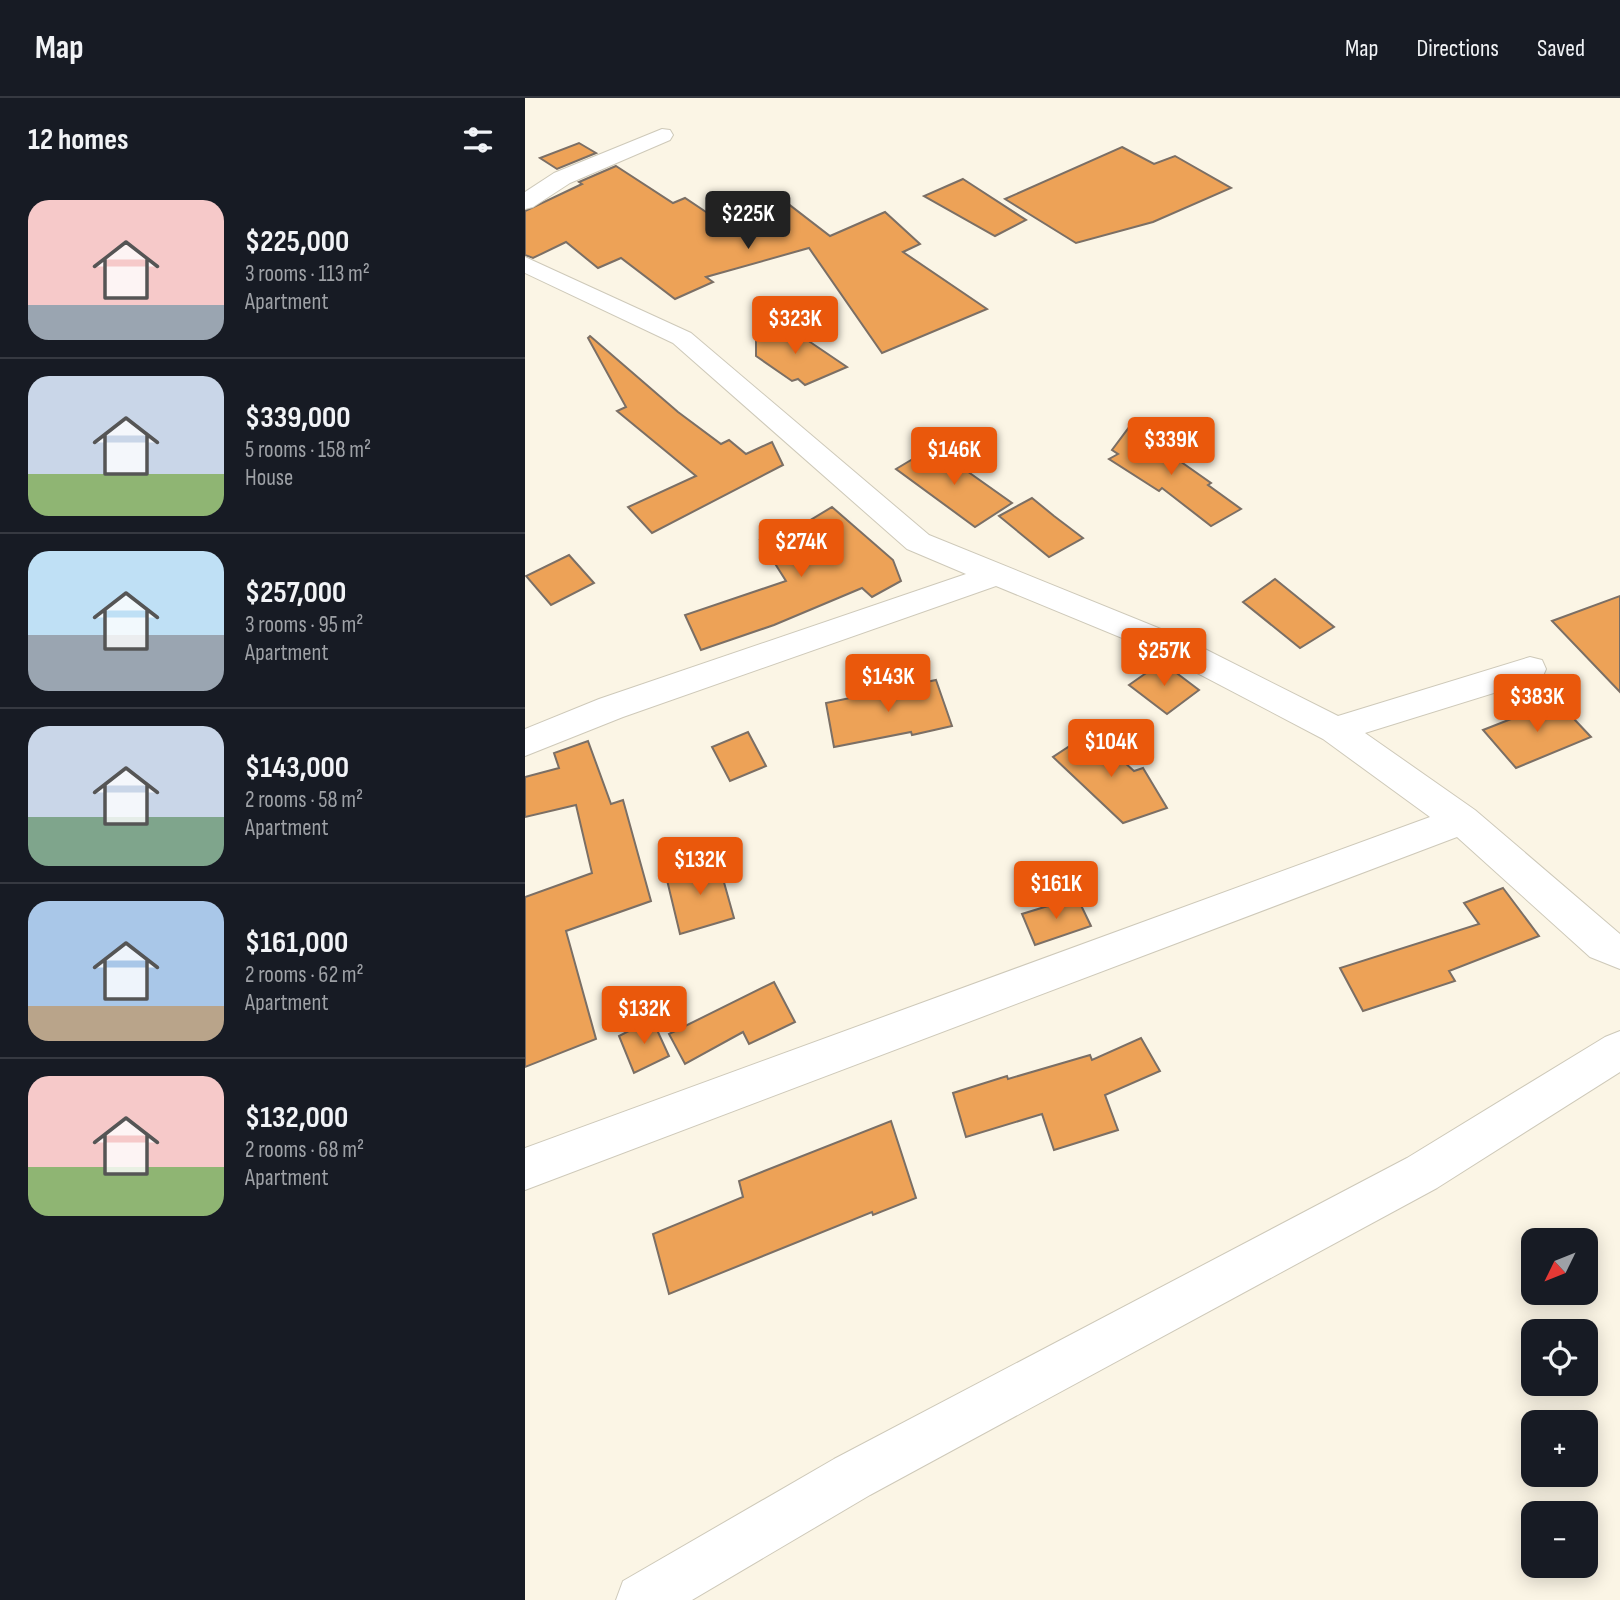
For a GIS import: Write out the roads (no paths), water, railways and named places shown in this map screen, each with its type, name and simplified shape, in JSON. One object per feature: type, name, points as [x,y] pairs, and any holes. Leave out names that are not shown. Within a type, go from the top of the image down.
[{"type":"street","points":[[525,202],[562,178],[662,135]]},
{"type":"street","points":[[525,264],[682,338],[918,542],[1172,646],[1335,730],[1462,821],[1604,945],[1620,952]]},
{"type":"street","points":[[525,743],[611,708],[998,575]]},
{"type":"street","points":[[1335,730],[1530,669]]},
{"type":"street","points":[[525,1169],[1462,821]]},
{"type":"street","points":[[642,1600],[852,1477],[1422,1173],[1620,1050]]}]
